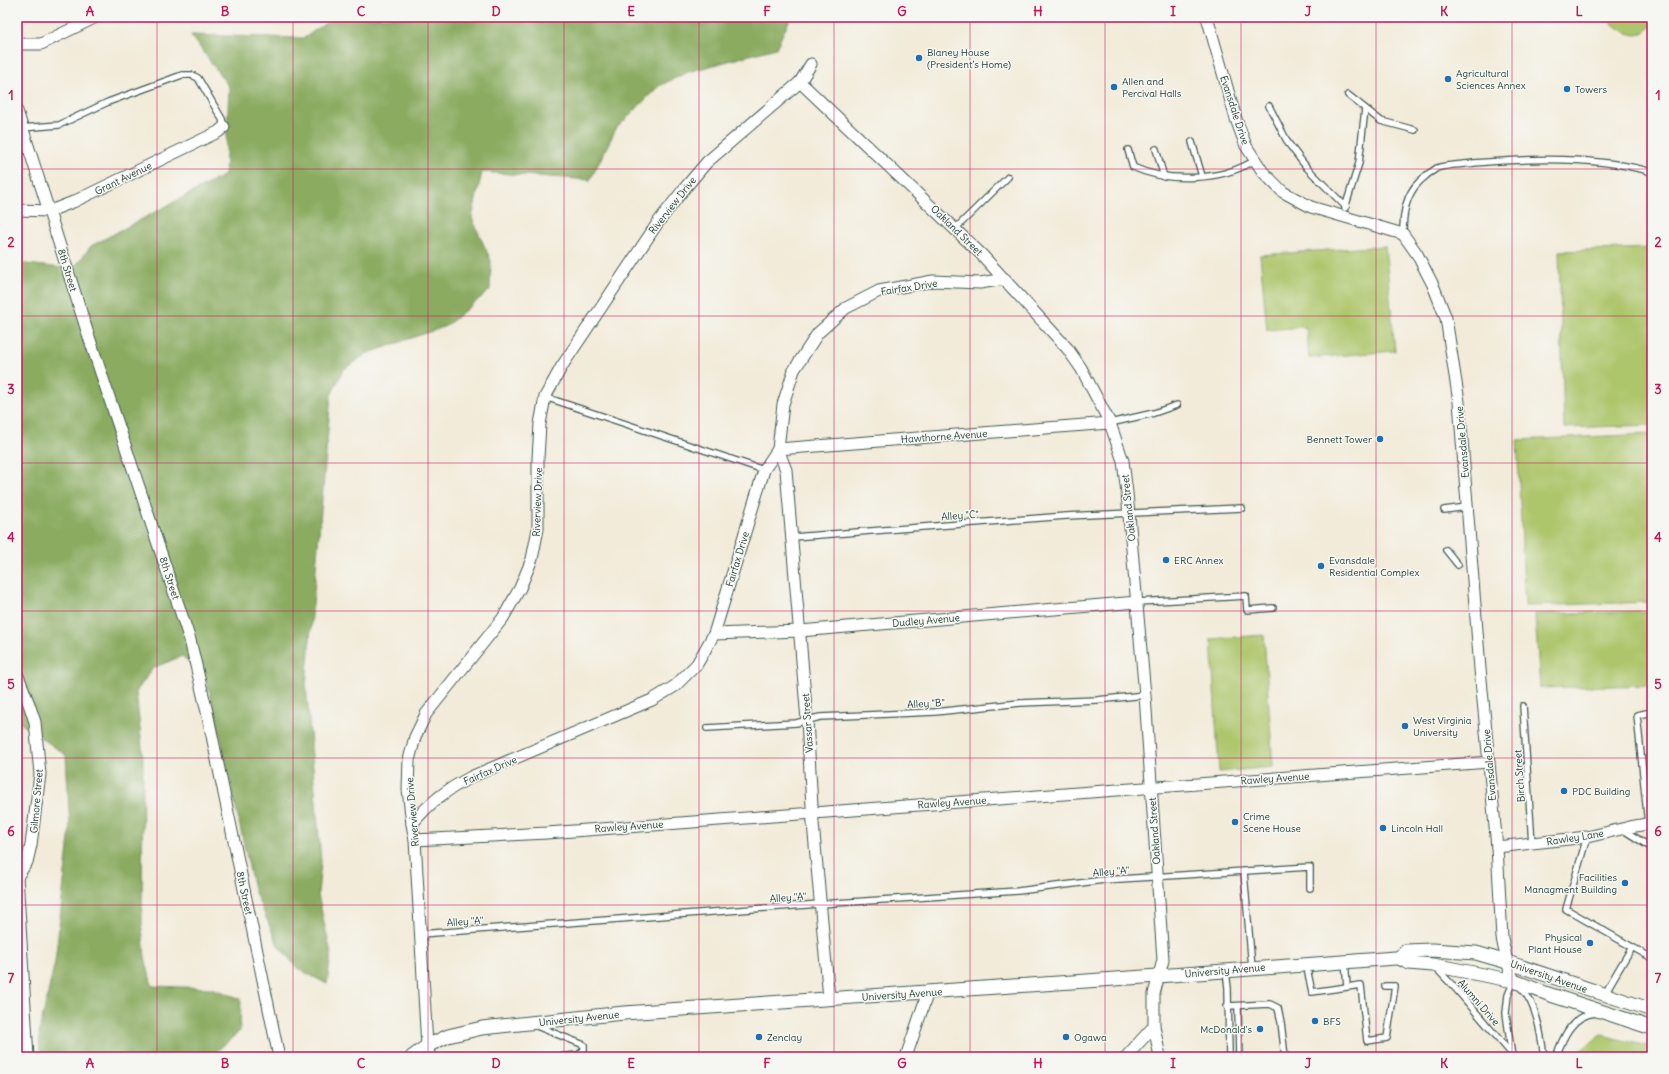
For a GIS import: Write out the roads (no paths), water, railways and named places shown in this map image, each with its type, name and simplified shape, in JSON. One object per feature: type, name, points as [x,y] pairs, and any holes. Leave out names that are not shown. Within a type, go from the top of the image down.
[{"type":"street","points":[[17,44],[41,44],[96,17]]},
{"type":"street","name":"Evansdale Drive","points":[[1207,17],[1236,119],[1246,146],[1263,172],[1283,192],[1311,207],[1344,211],[1402,234],[1417,254],[1433,285],[1446,318],[1458,402],[1497,847],[1502,938],[1507,962],[1514,981]]},
{"type":"street","name":"Riverview Drive","points":[[428,1052],[415,840],[408,788],[409,760],[415,738],[426,714],[503,618],[520,588],[532,559],[538,529],[538,459],[540,424],[545,397],[562,366],[659,220],[707,162],[800,82],[811,64]]},
{"type":"street","name":"Oakland Street","points":[[800,82],[955,229],[1005,279],[1067,348],[1082,368],[1110,423],[1123,461],[1130,514],[1145,695],[1163,960],[1154,994],[1154,1026],[1160,1057]]},
{"type":"street","name":"8th Street","points":[[17,111],[20,128],[50,211],[88,334],[190,640],[207,712],[279,1057]]},
{"type":"street","name":"Grant Avenue","points":[[17,210],[50,211],[73,202],[218,132],[224,127]]},
{"type":"street","name":"Fairfax Drive","points":[[412,824],[426,807],[448,789],[473,776],[652,700],[675,686],[697,664],[714,634],[764,470],[778,449],[783,404],[794,370],[818,333],[846,308],[879,291],[933,281],[980,283],[1005,279]]},
{"type":"street","name":"Hawthorne Avenue","points":[[778,449],[1110,423]]},
{"type":"street","name":"Vassar Street","points":[[778,449],[786,470],[793,537],[807,720],[812,813],[829,998]]},
{"type":"street","name":"Dudley Avenue","points":[[714,634],[800,631],[1137,602]]},
{"type":"street","name":"Gilmore Street","points":[[18,676],[30,704],[35,722],[40,774],[30,850],[27,862],[17,876],[28,1057]]},
{"type":"street","name":"Rawley Avenue","points":[[415,840],[548,833],[1489,762]]},
{"type":"street","name":"Rawley Lane","points":[[1497,847],[1587,837],[1650,824]]},
{"type":"street","name":"University Avenue","points":[[1399,958],[1406,951],[1432,950],[1476,954],[1507,962],[1652,1010]]},
{"type":"street","name":"University Avenue","points":[[412,1057],[428,1052],[448,1036],[482,1028],[624,1013],[1399,958],[1409,963],[1433,965],[1514,981],[1604,1013],[1652,1028]]},
{"type":"street","points":[[906,1057],[928,992]]},
{"type":"street","points":[[1126,1057],[1154,1026]]},
{"type":"lane","points":[[20,128],[59,125],[108,102],[182,75],[192,75],[198,78],[222,119],[224,127]]},
{"type":"lane","points":[[1348,95],[1381,121],[1415,130]]},
{"type":"lane","points":[[1268,106],[1288,143],[1307,168],[1344,211]]},
{"type":"lane","points":[[1344,211],[1359,163],[1365,109]]},
{"type":"lane","points":[[1192,142],[1202,176]]},
{"type":"lane","points":[[1156,149],[1164,177]]},
{"type":"lane","points":[[1128,150],[1133,167],[1145,173],[1164,177],[1189,178],[1202,176],[1246,166],[1255,160]]},
{"type":"lane","points":[[1402,234],[1403,211],[1411,192],[1420,181],[1437,168],[1499,161],[1561,160],[1605,162],[1632,166],[1652,172]]},
{"type":"lane","points":[[955,229],[1008,176]]},
{"type":"lane","points":[[545,397],[764,470]]},
{"type":"lane","points":[[1110,423],[1154,413],[1177,405]]},
{"type":"lane","points":[[1444,510],[1467,507]]},
{"type":"lane","name":"Alley \"C\"","points":[[793,537],[1066,516],[1242,508]]},
{"type":"lane","points":[[1446,550],[1458,566]]},
{"type":"lane","points":[[1137,602],[1246,596],[1247,610],[1273,608]]},
{"type":"lane","name":"Alley \"B\"","points":[[708,728],[796,723],[827,717],[935,712],[1020,703],[1097,700],[1145,695]]},
{"type":"lane","name":"Birch Street","points":[[1523,706],[1532,844]]},
{"type":"lane","points":[[1650,824],[1637,715],[1652,712]]},
{"type":"lane","points":[[1622,829],[1652,848]]},
{"type":"lane","points":[[1587,837],[1566,909],[1652,958]]},
{"type":"lane","name":"Alley \"A\"","points":[[420,934],[1018,890],[1104,880],[1310,868],[1310,888]]},
{"type":"lane","points":[[1244,872],[1252,968]]},
{"type":"lane","points":[[1605,995],[1632,946]]},
{"type":"lane","points":[[1346,961],[1347,986]]},
{"type":"lane","points":[[1306,964],[1312,992],[1361,985],[1367,1041],[1387,1038],[1395,986],[1385,986]]},
{"type":"lane","name":"Alumni Drive","points":[[1433,965],[1456,989],[1511,1054]]},
{"type":"lane","points":[[1226,971],[1228,988],[1227,1006],[1229,1057]]},
{"type":"lane","points":[[1514,981],[1525,992],[1533,1008],[1544,1057]]},
{"type":"lane","name":"Alumni Drive","points":[[1511,1054],[1506,1013],[1508,995],[1514,981]]},
{"type":"lane","points":[[1227,1006],[1238,1007],[1270,1004],[1278,1008],[1285,1057]]},
{"type":"lane","points":[[1238,1007],[1239,1057]]},
{"type":"lane","points":[[1556,1057],[1563,1039],[1576,1022],[1582,1017],[1591,1014],[1604,1013]]},
{"type":"lane","points":[[528,1023],[584,1045],[584,1050],[578,1056],[557,1057]]},
{"type":"place","name":"Blaney House (President’s Home)","points":[[919,58]]},
{"type":"place","name":"Agricultural Sciences Annex","points":[[1448,79]]},
{"type":"place","name":"Allen and Percival Halls","points":[[1114,87]]},
{"type":"place","name":"Towers","points":[[1567,89]]},
{"type":"place","name":"Bennett Tower","points":[[1380,439]]},
{"type":"place","name":"ERC Annex","points":[[1166,560]]},
{"type":"place","name":"Evansdale Residential Complex","points":[[1321,566]]},
{"type":"place","name":"West Virginia University","points":[[1405,726]]},
{"type":"place","name":"PDC Building","points":[[1564,791]]},
{"type":"place","name":"Crime Scene House","points":[[1235,822]]},
{"type":"place","name":"Lincoln Hall","points":[[1383,828]]},
{"type":"place","name":"Facilities Managment Building","points":[[1625,883]]},
{"type":"place","name":"Physical Plant House","points":[[1590,943]]},
{"type":"place","name":"BFS","points":[[1315,1021]]},
{"type":"place","name":"McDonald's","points":[[1260,1029]]},
{"type":"place","name":"Zenclay","points":[[759,1037]]},
{"type":"place","name":"Ogawa","points":[[1066,1037]]}]
